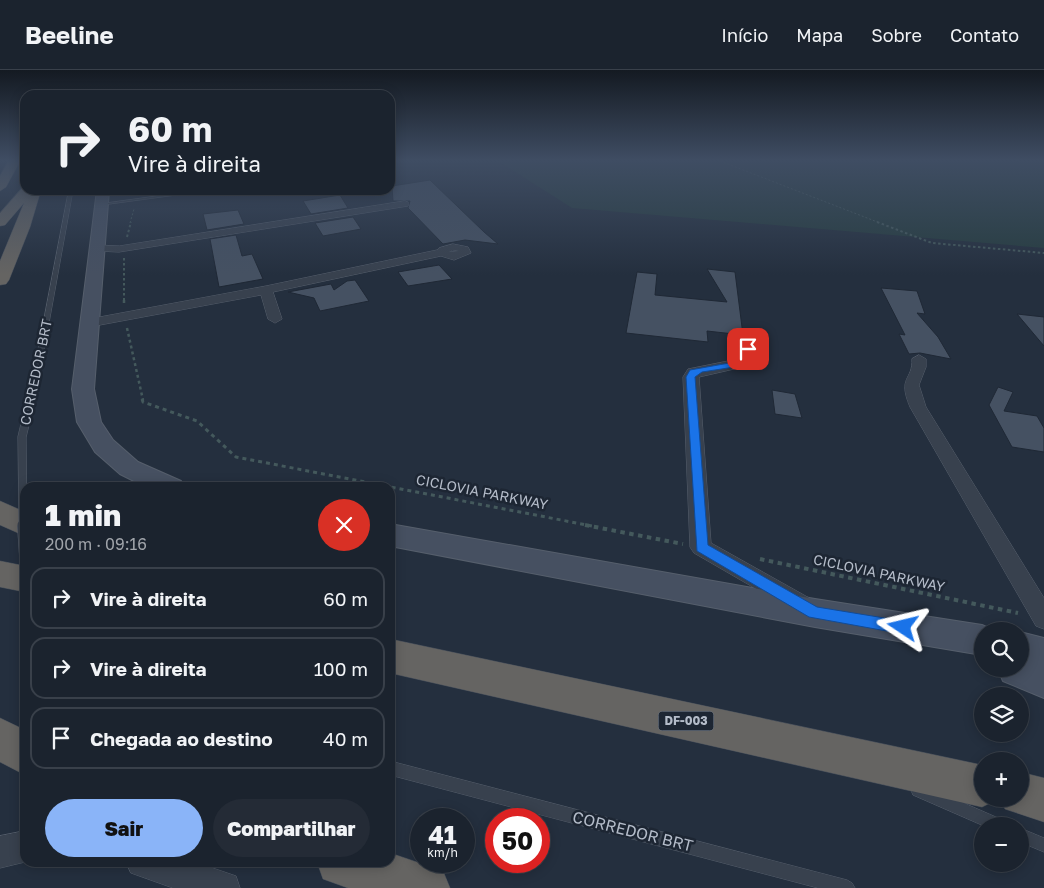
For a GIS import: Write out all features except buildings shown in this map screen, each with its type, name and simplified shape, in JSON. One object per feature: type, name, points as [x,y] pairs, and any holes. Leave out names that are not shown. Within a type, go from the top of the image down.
[{"type":"highway","points":[[0,222],[20,199]]},
{"type":"highway","points":[[0,280],[23,227],[32,199]]},
{"type":"highway","points":[[0,512],[20,522]]},
{"type":"highway","points":[[0,574],[20,579]]},
{"type":"highway","name":"DF-003","points":[[395,656],[974,784]]},
{"type":"highway","points":[[0,738],[20,751]]},
{"type":"highway","points":[[1029,796],[1044,800]]},
{"type":"highway","points":[[357,867],[426,888]]},
{"type":"main road","points":[[102,199],[83,389],[89,422],[104,446],[129,468],[159,482]]},
{"type":"main road","points":[[395,536],[814,613],[974,639]]},
{"type":"main road","points":[[903,627],[974,653]]},
{"type":"main road","points":[[1029,650],[1044,654]]},
{"type":"main road","points":[[1029,675],[1044,681]]},
{"type":"street","points":[[97,253],[405,204]]},
{"type":"street","points":[[89,323],[266,290],[441,254]]},
{"type":"street","points":[[266,290],[275,319]]},
{"type":"street","points":[[748,349],[738,364],[693,372],[691,377],[701,547],[814,613]]},
{"type":"street","points":[[919,359],[920,367],[912,382],[913,393],[918,407],[1044,618]]},
{"type":"street","points":[[0,852],[20,848]]},
{"type":"street","points":[[158,867],[224,888]]},
{"type":"lane","name":"CORREDOR BRT","points":[[22,482],[22,437],[38,367],[68,199]]},
{"type":"lane","points":[[127,199],[142,199]]},
{"type":"lane","points":[[831,753],[979,817]]},
{"type":"lane","name":"CORREDOR BRT","points":[[395,769],[847,888]]},
{"type":"lane","points":[[1029,839],[1044,846]]},
{"type":"path","points":[[819,199],[932,243],[1044,253]]},
{"type":"path","name":"CICLOVIA PARKWAY","points":[[136,200],[122,249],[124,316],[136,364],[142,402],[197,422],[236,457],[365,482]]},
{"type":"path","name":"CICLOVIA PARKWAY","points":[[395,488],[701,547]]},
{"type":"path","name":"CICLOVIA PARKWAY","points":[[750,557],[1044,618]]},
{"type":"green space","points":[[558,199],[1044,199],[1044,248],[572,208]]},
{"type":"route","points":[[748,349],[738,364],[693,372],[691,377],[701,547],[814,613],[903,627]]}]
